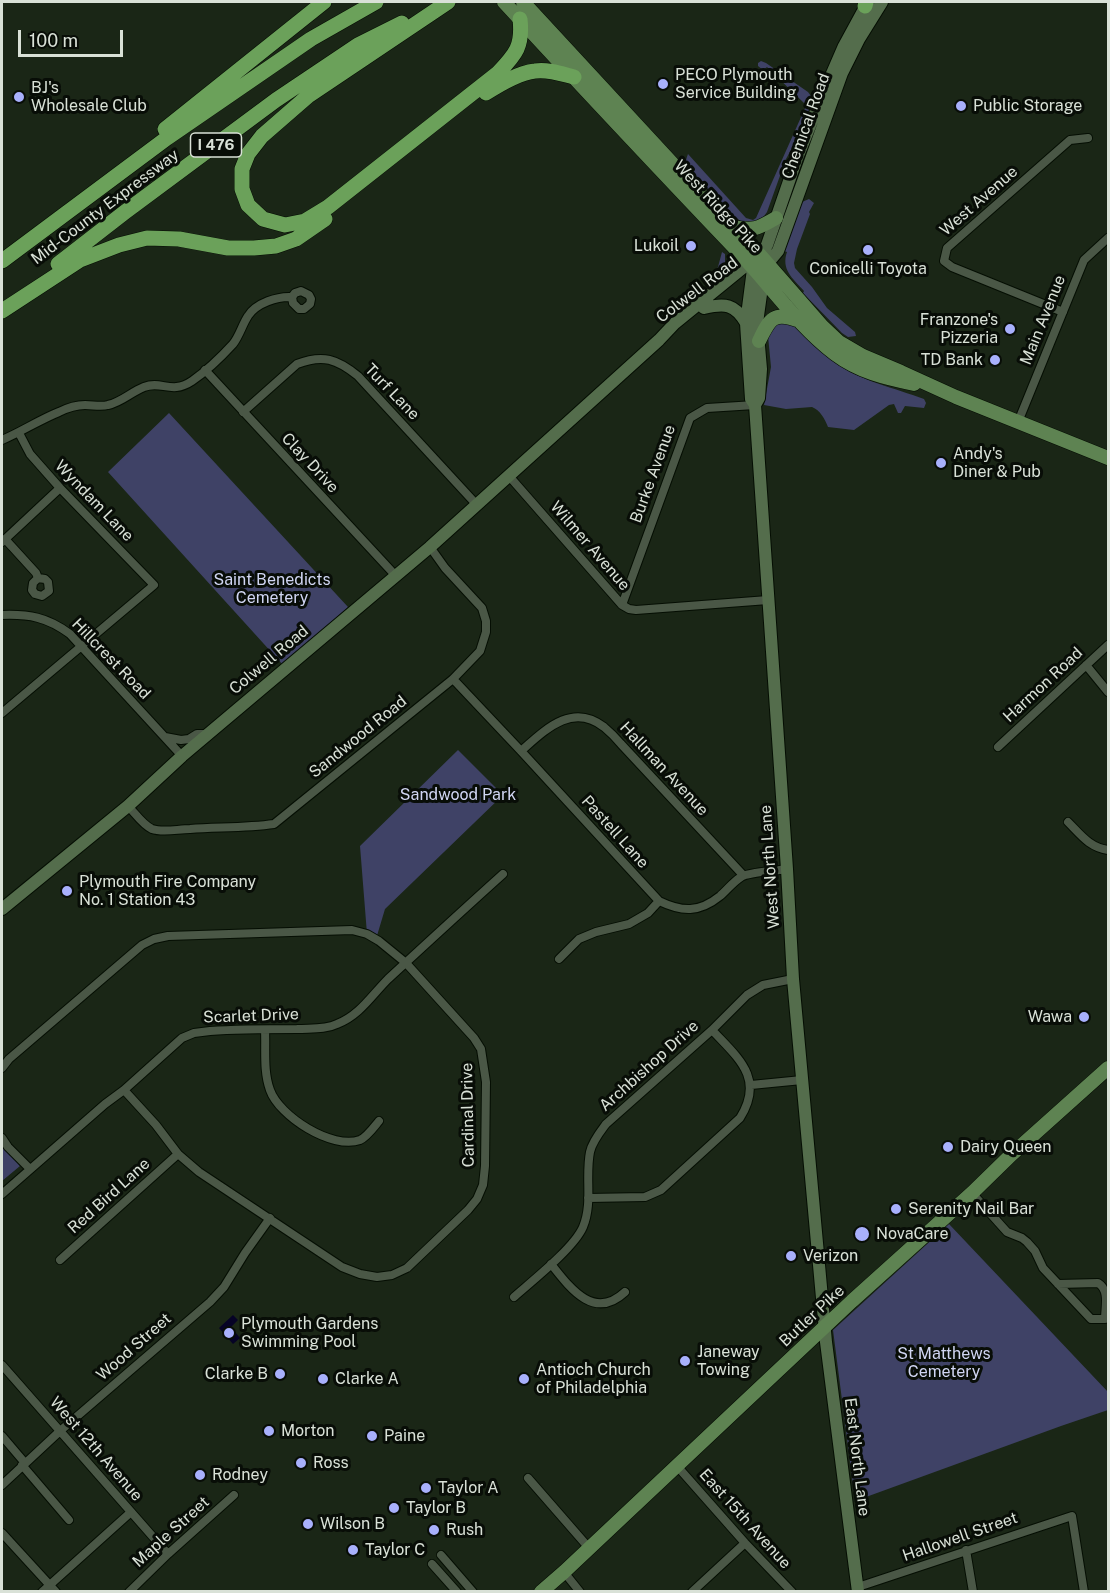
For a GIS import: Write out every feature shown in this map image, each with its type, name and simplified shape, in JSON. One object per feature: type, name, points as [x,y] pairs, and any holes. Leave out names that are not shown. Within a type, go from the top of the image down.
[{"type":"highway","points":[[2,260],[324,2]]},
{"type":"highway","name":"Mid-County Expressway","points":[[2,260],[167,138],[310,39],[376,2]]},
{"type":"highway","points":[[446,2],[308,96],[262,136],[248,154],[242,169],[242,189],[248,205],[263,219],[285,225],[305,221],[328,207],[498,73],[511,60],[519,46],[526,16]]},
{"type":"highway","name":"Mid-County Expressway","points":[[2,310],[125,212],[276,100],[358,45],[446,2]]},
{"type":"highway","points":[[2,310],[80,260],[119,245],[147,238],[178,239],[228,248],[276,246],[296,239],[319,224],[469,104],[496,86],[535,70],[574,77]]},
{"type":"main road","name":"West Ridge Pike","points":[[504,2],[526,16],[732,227],[757,262],[763,280],[813,335],[853,366],[882,378],[937,389]]},
{"type":"main road","name":"West Ridge Pike","points":[[523,2],[526,16],[574,77],[838,342],[863,356],[937,389],[1108,458]]},
{"type":"main road","name":"Chemical Road","points":[[757,262],[778,251],[842,73],[859,39],[882,2]]},
{"type":"main road","name":"Chemical Road","points":[[757,262],[767,245],[797,158],[818,106],[866,3]]},
{"type":"main road","points":[[732,227],[757,229],[776,218]]},
{"type":"main road","name":"Colwell Road","points":[[662,338],[704,308],[757,262]]},
{"type":"main road","name":"Colwell Road","points":[[2,909],[128,806],[182,756],[430,547],[662,338],[675,323],[757,262]]},
{"type":"main road","name":"West North Lane","points":[[757,262],[746,323],[752,399],[755,405],[793,980],[825,1327]]},
{"type":"main road","name":"West North Lane","points":[[755,405],[759,398],[761,369],[757,323],[763,280]]},
{"type":"main road","points":[[704,308],[718,305],[731,307],[740,313],[746,323]]},
{"type":"main road","points":[[759,341],[768,322],[773,318],[784,316],[800,321]]},
{"type":"main road","name":"Butler Pike","points":[[541,1592],[1012,1154],[1108,1068]]},
{"type":"main road","name":"East North Lane","points":[[825,1327],[858,1589]]},
{"type":"street","name":"West Avenue","points":[[1063,312],[952,267],[944,261],[944,256],[947,248],[1070,140],[1088,138]]},
{"type":"street","name":"Main Avenue","points":[[1018,422],[1084,260],[1108,238]]},
{"type":"street","points":[[2,440],[59,412],[79,405],[105,406],[119,402],[145,387],[182,387],[195,379],[232,344],[242,331],[251,311],[272,300],[292,297]]},
{"type":"street","name":"Turf Lane","points":[[243,412],[297,364],[318,358],[331,359],[358,376],[476,504]]},
{"type":"street","name":"Clay Drive","points":[[205,370],[394,575]]},
{"type":"street","name":"Burke Avenue","points":[[622,605],[690,417],[707,408],[755,405]]},
{"type":"street","name":"Wyndam Lane","points":[[19,433],[30,454],[60,488],[154,585],[81,647]]},
{"type":"street","name":"Wilmer Avenue","points":[[508,476],[628,609],[768,600]]},
{"type":"street","points":[[38,578],[36,573],[3,541],[60,488]]},
{"type":"street","name":"Sandwood Road","points":[[128,806],[152,829],[173,831],[249,828],[274,824],[453,679],[480,651],[484,643],[486,621],[482,608],[430,547]]},
{"type":"street","name":"Hillcrest Road","points":[[2,615],[18,614],[39,617],[56,623],[70,634],[182,756]]},
{"type":"street","name":"Harmon Road","points":[[998,747],[1108,645]]},
{"type":"street","points":[[2,713],[81,647]]},
{"type":"street","points":[[1086,665],[1108,692]]},
{"type":"street","name":"Pastell Lane","points":[[453,679],[659,901],[670,907],[687,910],[700,908],[717,898],[742,875]]},
{"type":"street","name":"Hallman Avenue","points":[[521,751],[549,727],[562,720],[575,717],[591,719],[604,727],[621,744],[742,875]]},
{"type":"street","points":[[165,737],[181,740],[189,739],[197,734],[208,734]]},
{"type":"street","points":[[1068,822],[1097,848],[1108,850]]},
{"type":"street","points":[[742,875],[787,869]]},
{"type":"street","name":"Scarlet Drive","points":[[2,1194],[182,1038],[194,1033],[210,1031],[318,1028],[336,1025],[349,1018],[452,919],[503,874]]},
{"type":"street","points":[[559,959],[579,939],[596,932],[629,924],[648,913],[659,901]]},
{"type":"street","name":"Cardinal Drive","points":[[2,1068],[9,1059],[119,963],[142,945],[154,939],[168,936],[352,930],[368,934],[406,963],[474,1038],[481,1049],[486,1082],[486,1145],[483,1185],[477,1199],[468,1210],[407,1268],[392,1275],[377,1277],[360,1274],[342,1267],[199,1172],[178,1154],[156,1125],[124,1090]]},
{"type":"street","name":"Archbishop Drive","points":[[514,1297],[551,1264],[577,1237],[582,1228],[587,1215],[590,1151],[606,1124],[712,1030],[747,995],[763,985],[793,980]]},
{"type":"street","points":[[265,1030],[267,1077],[270,1091],[285,1112],[321,1136],[349,1142],[362,1139],[379,1121]]},
{"type":"street","points":[[588,1198],[645,1197],[661,1190],[740,1118],[747,1103],[751,1085],[742,1062],[712,1030]]},
{"type":"street","points":[[751,1085],[802,1080]]},
{"type":"street","points":[[2,1138],[30,1169]]},
{"type":"street","name":"Red Bird Lane","points":[[60,1260],[178,1154]]},
{"type":"street","points":[[972,1192],[1007,1232],[1027,1242],[1035,1251],[1043,1268],[1058,1284],[1091,1319],[1105,1319],[1104,1286],[1098,1283],[1058,1284]]},
{"type":"street","name":"Wood Street","points":[[2,1485],[60,1431],[210,1302],[224,1287],[270,1218]]},
{"type":"street","points":[[551,1264],[574,1293],[587,1300],[604,1304],[625,1292]]},
{"type":"street","name":"West 12th Avenue","points":[[2,1365],[168,1554]]},
{"type":"street","points":[[2,1436],[69,1520]]},
{"type":"street","name":"East 15th Avenue","points":[[677,1466],[792,1592]]},
{"type":"street","points":[[528,1478],[589,1548]]},
{"type":"street","name":"Maple Street","points":[[129,1592],[234,1495]]},
{"type":"street","points":[[42,1592],[131,1512]]},
{"type":"street","name":"Hallowell Street","points":[[858,1589],[966,1550],[1072,1516],[1084,1592]]},
{"type":"street","points":[[2,1533],[56,1592]]},
{"type":"street","points":[[692,1592],[745,1542]]},
{"type":"street","points":[[966,1550],[973,1592]]},
{"type":"street","points":[[441,1555],[472,1592]]},
{"type":"street","points":[[432,1564],[457,1592]]},
{"type":"street","points":[[564,1572],[580,1592]]},
{"type":"green space","points":[[761,61],[808,92],[814,100],[804,126],[786,159],[767,212],[759,223],[745,224],[692,176],[687,169],[686,160],[688,154],[746,218],[753,220],[756,218],[806,106],[767,67],[763,70],[758,66]]},
{"type":"green space","points":[[809,199],[814,203],[797,249],[795,268],[827,308],[855,332],[856,336],[848,337],[842,333],[803,293],[804,291],[792,277],[785,263],[787,252],[784,251],[802,202]]},
{"type":"green space","points":[[722,252],[725,254],[725,272],[716,281],[715,278]]},
{"type":"green space","points":[[776,322],[794,324],[818,349],[844,369],[878,384],[924,399],[926,403],[924,408],[905,406],[901,413],[898,413],[894,404],[889,405],[854,430],[828,427],[822,415],[812,407],[786,409],[764,405],[771,367],[768,336]]},
{"type":"green space","name":"Saint Benedicts Cemetery","points":[[169,413],[348,607],[283,665],[108,472]]},
{"type":"green space","name":"Sandwood Park","points":[[458,750],[503,795],[385,909],[376,939],[367,934],[360,846]]},
{"type":"green space","points":[[2,1144],[20,1166],[2,1181]]},
{"type":"green space","name":"St Matthews Cemetery","points":[[949,1224],[1108,1392],[1108,1410],[855,1501],[833,1330]]},
{"type":"shaded area","name":"Plymouth Gardens Swimming Pool","points":[[233,1315],[238,1320],[231,1327],[240,1338],[233,1344],[219,1328]]},
{"type":"place","name":"PECO Plymouth Service Building","points":[[663,84]]},
{"type":"place","name":"BJ's Wholesale Club","points":[[19,97]]},
{"type":"place","name":"Public Storage","points":[[961,106]]},
{"type":"place","name":"Lukoil","points":[[691,246]]},
{"type":"place","name":"Conicelli Toyota","points":[[868,250]]},
{"type":"place","name":"Franzone's Pizzeria","points":[[1010,329]]},
{"type":"place","name":"TD Bank","points":[[995,360]]},
{"type":"place","name":"Andy's Diner & Pub","points":[[941,463]]},
{"type":"place","name":"Plymouth Fire Company No. 1 Station 43","points":[[67,891]]},
{"type":"place","name":"Wawa","points":[[1084,1017]]},
{"type":"place","name":"Dairy Queen","points":[[948,1147]]},
{"type":"place","name":"Serenity Nail Bar","points":[[896,1209]]},
{"type":"place","name":"NovaCare","points":[[862,1234]]},
{"type":"place","name":"Verizon","points":[[791,1256]]},
{"type":"place","name":"Plymouth Gardens Swimming Pool","points":[[229,1333]]},
{"type":"place","name":"Janeway Towing","points":[[685,1361]]},
{"type":"place","name":"Clarke B","points":[[280,1374]]},
{"type":"place","name":"Clarke A","points":[[323,1379]]},
{"type":"place","name":"Antioch Church of Philadelphia","points":[[524,1379]]},
{"type":"place","name":"Morton","points":[[269,1431]]},
{"type":"place","name":"Paine","points":[[372,1436]]},
{"type":"place","name":"Ross","points":[[301,1463]]},
{"type":"place","name":"Rodney","points":[[200,1475]]},
{"type":"place","name":"Taylor A","points":[[426,1488]]},
{"type":"place","name":"Taylor B","points":[[394,1508]]},
{"type":"place","name":"Wilson B","points":[[308,1524]]},
{"type":"place","name":"Rush","points":[[434,1530]]},
{"type":"place","name":"Taylor C","points":[[353,1550]]}]
